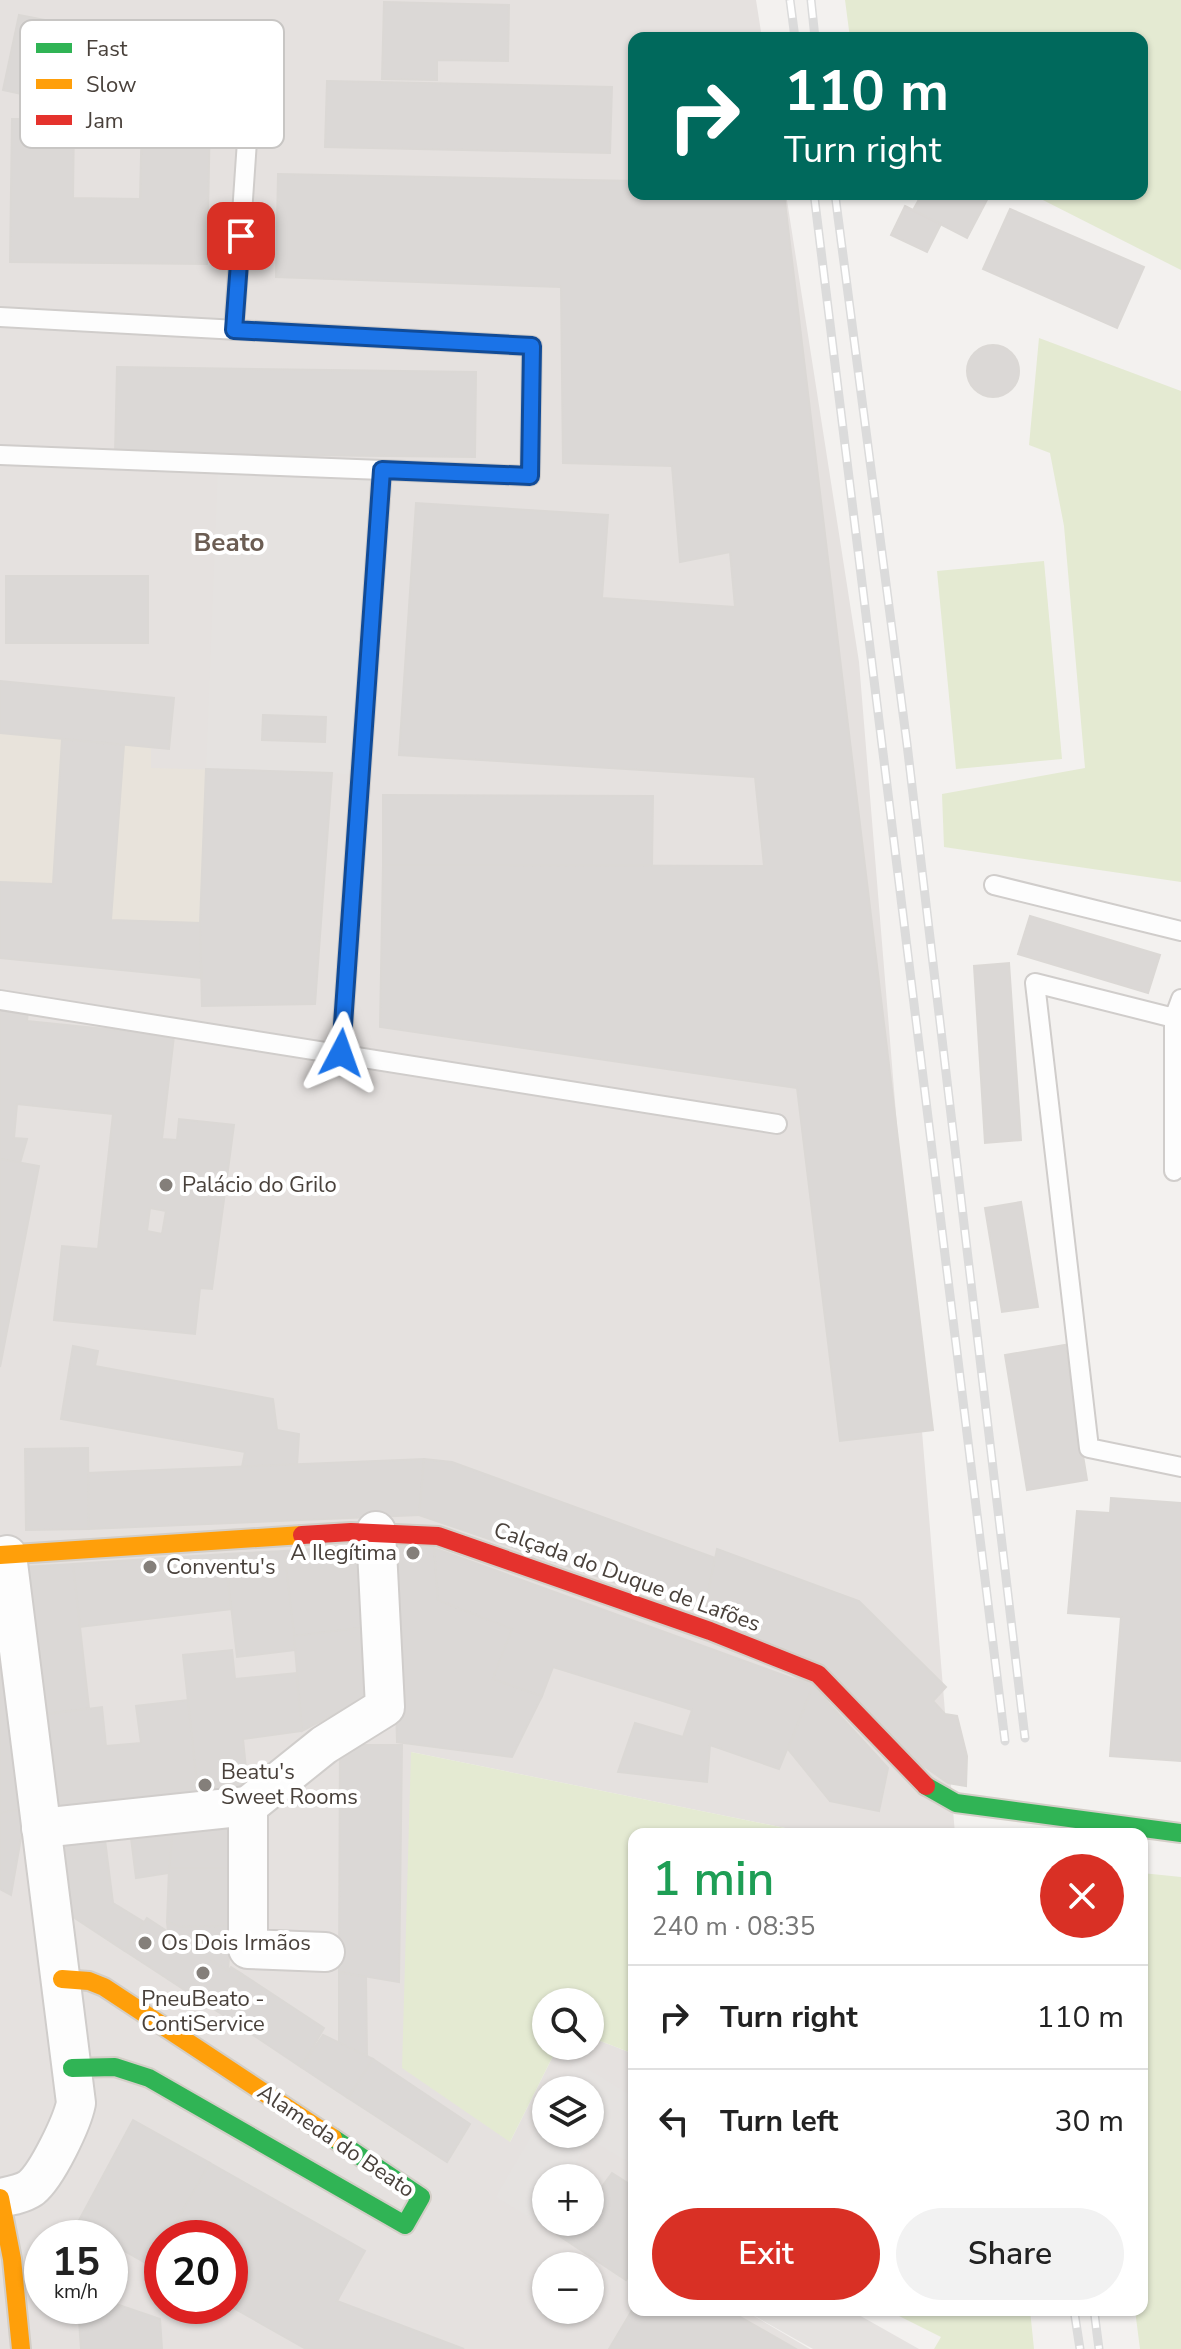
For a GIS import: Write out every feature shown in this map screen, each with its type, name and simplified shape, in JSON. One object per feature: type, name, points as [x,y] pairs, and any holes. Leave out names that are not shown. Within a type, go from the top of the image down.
[{"type":"street","name":"Calçada do Duque de Lafões","points":[[4,1555],[376,1531],[438,1536],[818,1674],[836,1689],[912,1775],[937,1795],[956,1803],[1144,1828]]},
{"type":"street","points":[[41,1828],[248,1806],[324,1745],[385,1707],[376,1531]]},
{"type":"street","points":[[4,1555],[76,2103],[73,2117],[31,2188],[0,2198],[12,2259],[21,2349]]},
{"type":"street","points":[[248,1806],[248,1949],[325,1952]]},
{"type":"street","name":"Calçada do Duque de Lafões","points":[[1148,1829],[1181,1833]]},
{"type":"street","name":"Alameda do Beato","points":[[62,1979],[104,1987],[421,2197],[405,2225],[149,2078],[115,2067],[72,2068]]},
{"type":"lane","points":[[234,330],[247,148]]},
{"type":"lane","points":[[0,317],[532,346],[530,476],[0,455]]},
{"type":"lane","points":[[341,1053],[382,470]]},
{"type":"lane","points":[[994,885],[1181,931]]},
{"type":"lane","points":[[1178,1019],[1035,983],[1089,1448],[1181,1467]]},
{"type":"lane","points":[[1174,1171],[1181,999]]},
{"type":"lane","points":[[0,1000],[777,1124]]},
{"type":"shaded area","points":[[0,0],[756,0],[761,32],[628,32],[628,200],[787,200],[859,662],[955,1828],[785,1828],[411,1752],[510,2142],[532,2098],[532,2148],[604,2148],[604,2076],[543,2076],[551,2060],[604,2060],[604,2042],[628,2052],[628,2316],[754,2316],[810,2349],[0,2349]]},
{"type":"shaded area","points":[[218,463],[382,470],[361,774],[206,769]]},
{"type":"shaded area","points":[[0,733],[151,748],[151,768],[332,773],[315,1004],[202,1006],[201,978],[0,958]]},
{"type":"shaded area","points":[[575,2061],[599,2076],[566,2076]]},
{"type":"shaded area","points":[[604,2079],[628,2094],[628,2162],[604,2148]]},
{"type":"shaded area","points":[[532,2135],[532,2148],[584,2148],[576,2164],[532,2164],[532,2218],[496,2197]]},
{"type":"shaded area","points":[[755,2316],[861,2316],[919,2349],[813,2349]]},
{"type":"green space","points":[[845,0],[1181,0],[1181,270],[1043,200],[1148,200],[1148,32],[849,32]]},
{"type":"green space","points":[[1039,338],[1181,391],[1181,882],[944,847],[942,794],[1085,768],[1064,526],[1050,453],[1029,445]]},
{"type":"green space","points":[[1044,561],[1062,759],[956,769],[937,571]]},
{"type":"green space","points":[[411,1752],[785,1828],[628,1828],[628,2052],[604,2042],[604,1988],[532,1988],[532,2060],[551,2060],[543,2076],[532,2076],[532,2098],[510,2142],[402,2068]]},
{"type":"green space","points":[[1148,1874],[1181,1877],[1181,2349],[1140,2349],[1136,2316],[1148,2316]]},
{"type":"green space","points":[[899,2316],[1031,2316],[1034,2349],[934,2349],[941,2337]]},
{"type":"building","points":[[384,2],[509,5],[508,61],[437,60],[437,80],[382,79]]},
{"type":"building","points":[[19,15],[45,20],[20,20],[20,94],[3,90]]},
{"type":"building","points":[[327,81],[612,87],[610,153],[325,147]]},
{"type":"building","points":[[12,119],[20,119],[20,148],[74,148],[73,198],[140,199],[141,148],[209,148],[207,264],[10,262]]},
{"type":"building","points":[[278,174],[628,181],[628,200],[785,200],[933,1430],[840,1441],[797,1088],[380,1027],[383,865],[764,866],[755,777],[399,755],[416,503],[608,515],[602,598],[735,607],[730,552],[680,562],[672,466],[563,463],[561,287],[276,277]]},
{"type":"building","points":[[919,200],[987,200],[967,238],[913,210]]},
{"type":"building","points":[[905,206],[941,224],[927,252],[891,235]]},
{"type":"building","points":[[1010,209],[1144,267],[1117,328],[983,269]]},
{"type":"building","points":[[993,345],[1011,353],[1019,371],[1011,389],[993,397],[975,389],[967,371],[975,353]]},
{"type":"building","points":[[117,367],[476,372],[475,457],[115,453]]},
{"type":"building","points":[[6,576],[148,576],[148,643],[6,643]]},
{"type":"building","points":[[0,681],[174,698],[169,749],[0,733]]},
{"type":"building","points":[[263,715],[326,717],[325,742],[262,740]]},
{"type":"building","points":[[62,739],[124,745],[111,920],[200,923],[201,978],[0,958],[0,882],[53,884]]},
{"type":"building","points":[[206,769],[332,773],[315,1004],[202,1006],[200,923]]},
{"type":"building","points":[[383,795],[653,796],[652,865],[383,865]]},
{"type":"building","points":[[1030,916],[1160,955],[1148,993],[1018,954]]},
{"type":"building","points":[[1009,963],[1021,1140],[985,1143],[974,966]]},
{"type":"building","name":"Palácio do Grilo","points":[[0,1009],[28,1011],[27,1021],[174,1036],[162,1139],[177,1140],[179,1119],[234,1125],[212,1289],[200,1288],[195,1334],[54,1320],[62,1246],[98,1249],[113,1114],[17,1104],[14,1138],[27,1139],[20,1163],[0,1159]],"holes":[[[150,1208],[166,1211],[162,1234],[147,1231]]]},
{"type":"building","points":[[0,1159],[39,1166],[0,1367]]},
{"type":"building","points":[[1021,1202],[1038,1307],[1002,1312],[985,1208]]},
{"type":"building","points":[[1065,1345],[1087,1480],[1027,1490],[1005,1355]]},
{"type":"building","points":[[73,1346],[98,1351],[95,1366],[273,1399],[277,1430],[299,1434],[297,1465],[242,1467],[245,1452],[61,1419]]},
{"type":"building","points":[[88,1448],[89,1529],[26,1530],[25,1449]]},
{"type":"building","points":[[424,1459],[419,1515],[89,1529],[88,1473]]},
{"type":"building","points":[[424,1459],[452,1462],[715,1558],[704,1613],[419,1515]]},
{"type":"building","points":[[1111,1498],[1181,1503],[1181,1761],[1110,1756],[1121,1617],[1068,1613],[1077,1511],[1110,1513]]},
{"type":"building","points":[[364,1546],[367,1627],[294,1636],[284,1551]]},
{"type":"building","points":[[392,1546],[434,1548],[438,1600],[512,1629],[493,1679],[542,1696],[512,1757],[397,1742]]},
{"type":"building","points":[[434,1548],[813,1686],[779,1769],[710,1745],[707,1782],[618,1772],[635,1723],[683,1737],[692,1710],[553,1667],[542,1696],[493,1679],[512,1629],[438,1600]]},
{"type":"building","points":[[717,1549],[859,1601],[946,1687],[933,1701],[945,1714],[957,1716],[967,1756],[966,1786],[948,1783],[704,1613]]},
{"type":"building","points":[[284,1551],[296,1650],[237,1657],[225,1554]]},
{"type":"building","points":[[225,1554],[231,1609],[80,1627],[73,1564]]},
{"type":"building","points":[[73,1564],[89,1708],[39,1715],[22,1567]]},
{"type":"building","points":[[0,1577],[26,1809],[0,1813]]},
{"type":"building","points":[[367,1627],[377,1692],[302,1731],[294,1636]]},
{"type":"building","points":[[232,1650],[235,1679],[296,1673],[302,1731],[243,1739],[248,1788],[198,1794],[183,1655]]},
{"type":"building","points":[[813,1686],[888,1768],[879,1811],[830,1801],[788,1749]]},
{"type":"building","points":[[188,1700],[198,1794],[52,1811],[39,1715],[102,1707],[106,1746],[141,1743],[136,1706]]},
{"type":"building","points":[[340,1745],[402,1745],[399,1982],[339,1972]]},
{"type":"building","points":[[26,1809],[11,1895],[0,1889],[0,1813]]},
{"type":"building","points":[[232,1827],[232,1868],[169,1868],[172,1834]]},
{"type":"building","points":[[172,1834],[169,1873],[136,1878],[131,1838]]},
{"type":"building","points":[[105,1840],[113,1903],[144,1922],[125,1951],[70,1915],[58,1846]]},
{"type":"building","points":[[169,1868],[232,1868],[231,1926],[180,1927],[167,1922]]},
{"type":"building","points":[[147,1918],[228,1971],[231,1967],[242,1974],[217,2011],[125,1951]]},
{"type":"building","points":[[167,1922],[180,1927],[231,1926],[228,1971],[168,1932]]},
{"type":"building","points":[[339,1972],[366,1977],[367,2056],[339,2043]]},
{"type":"building","points":[[242,1974],[324,2028],[301,2067],[217,2011]]},
{"type":"building","points":[[323,2035],[373,2059],[348,2098],[301,2067]]},
{"type":"building","points":[[373,2059],[470,2124],[447,2162],[348,2098]]},
{"type":"building","points":[[133,2120],[210,2163],[177,2220],[144,2220],[144,2262],[128,2253],[128,2220],[79,2220]]},
{"type":"building","points":[[210,2163],[365,2251],[337,2301],[464,2349],[306,2349],[248,2316],[248,2220],[177,2220]]},
{"type":"building","points":[[612,2173],[628,2183],[628,2277],[626,2280],[604,2265],[604,2252],[584,2252],[560,2236],[604,2236],[604,2184]]},
{"type":"building","points":[[128,2308],[144,2314],[144,2324],[160,2324],[162,2349],[81,2349],[79,2324],[128,2324]]},
{"type":"building","points":[[629,2316],[738,2316],[796,2349],[609,2349]]},
{"type":"railway","points":[[790,0],[794,32]]},
{"type":"railway","points":[[811,0],[814,32]]},
{"type":"railway","points":[[815,200],[1005,1741]]},
{"type":"railway","points":[[836,200],[907,744],[1025,1738]]},
{"type":"railway","points":[[1075,2316],[1080,2349]]},
{"type":"railway","points":[[1095,2316],[1099,2349]]},
{"type":"traffic: fast","points":[[926,1786],[956,1803],[1144,1828]]},
{"type":"traffic: fast","points":[[1148,1829],[1181,1833]]},
{"type":"traffic: fast","points":[[72,2068],[115,2067],[149,2078],[405,2225],[421,2197],[333,2138]]},
{"type":"traffic: slow","points":[[0,1555],[302,1535]]},
{"type":"traffic: slow","points":[[62,1979],[89,1981],[104,1987],[333,2138]]},
{"type":"traffic: slow","points":[[0,2198],[12,2259],[21,2349]]},
{"type":"traffic: jam","points":[[302,1535],[351,1532],[438,1536],[710,1631],[818,1674],[926,1786]]},
{"type":"place","name":"Palácio do Grilo","points":[[166,1185]]},
{"type":"place","name":"A Ilegítima","points":[[413,1553]]},
{"type":"place","name":"Conventu's","points":[[150,1567]]},
{"type":"place","name":"Beatu's Sweet Rooms","points":[[205,1785]]},
{"type":"place","name":"Os Dois Irmãos","points":[[145,1943]]},
{"type":"place","name":"PneuBeato - ContiService","points":[[203,1973]]},
{"type":"district","name":"Beato","points":[[229,542]]},
{"type":"route","points":[[241,236],[234,330],[532,346],[530,476],[382,470],[341,1053]]}]
